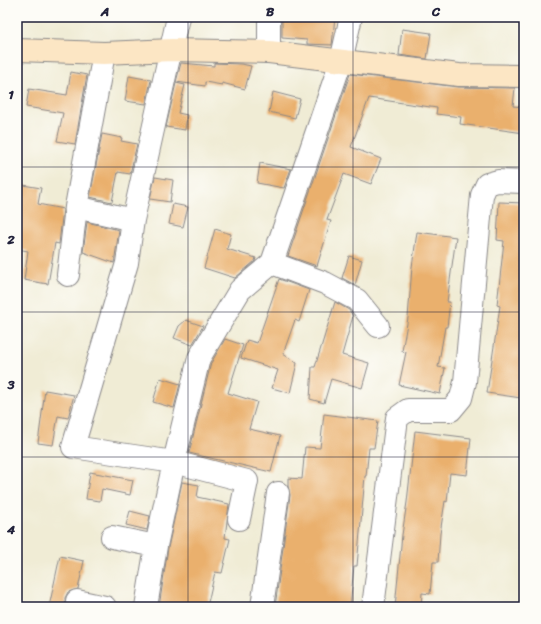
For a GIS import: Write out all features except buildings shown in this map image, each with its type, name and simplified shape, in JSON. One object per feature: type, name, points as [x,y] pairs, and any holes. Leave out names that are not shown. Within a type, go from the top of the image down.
[{"type":"main road","points":[[17,50],[104,53],[172,50],[269,52],[459,75],[524,76]]},
{"type":"street","points":[[178,17],[172,50],[133,220],[127,263],[73,447],[174,462],[247,481],[239,519]]},
{"type":"street","points":[[269,17],[269,52]]},
{"type":"street","points":[[146,607],[156,546],[199,358],[240,290],[272,263],[341,61],[351,17]]},
{"type":"street","points":[[68,275],[76,207],[104,53]]},
{"type":"street","points":[[373,607],[397,418],[408,410],[451,410],[461,398],[465,382],[482,195],[487,184],[498,181],[524,182]]},
{"type":"street","points":[[76,207],[133,220]]},
{"type":"street","points":[[272,263],[325,283],[357,300],[378,326]]},
{"type":"street","points":[[262,607],[278,493]]},
{"type":"street","points":[[112,537],[156,546]]},
{"type":"street","points":[[77,601],[105,607]]}]
